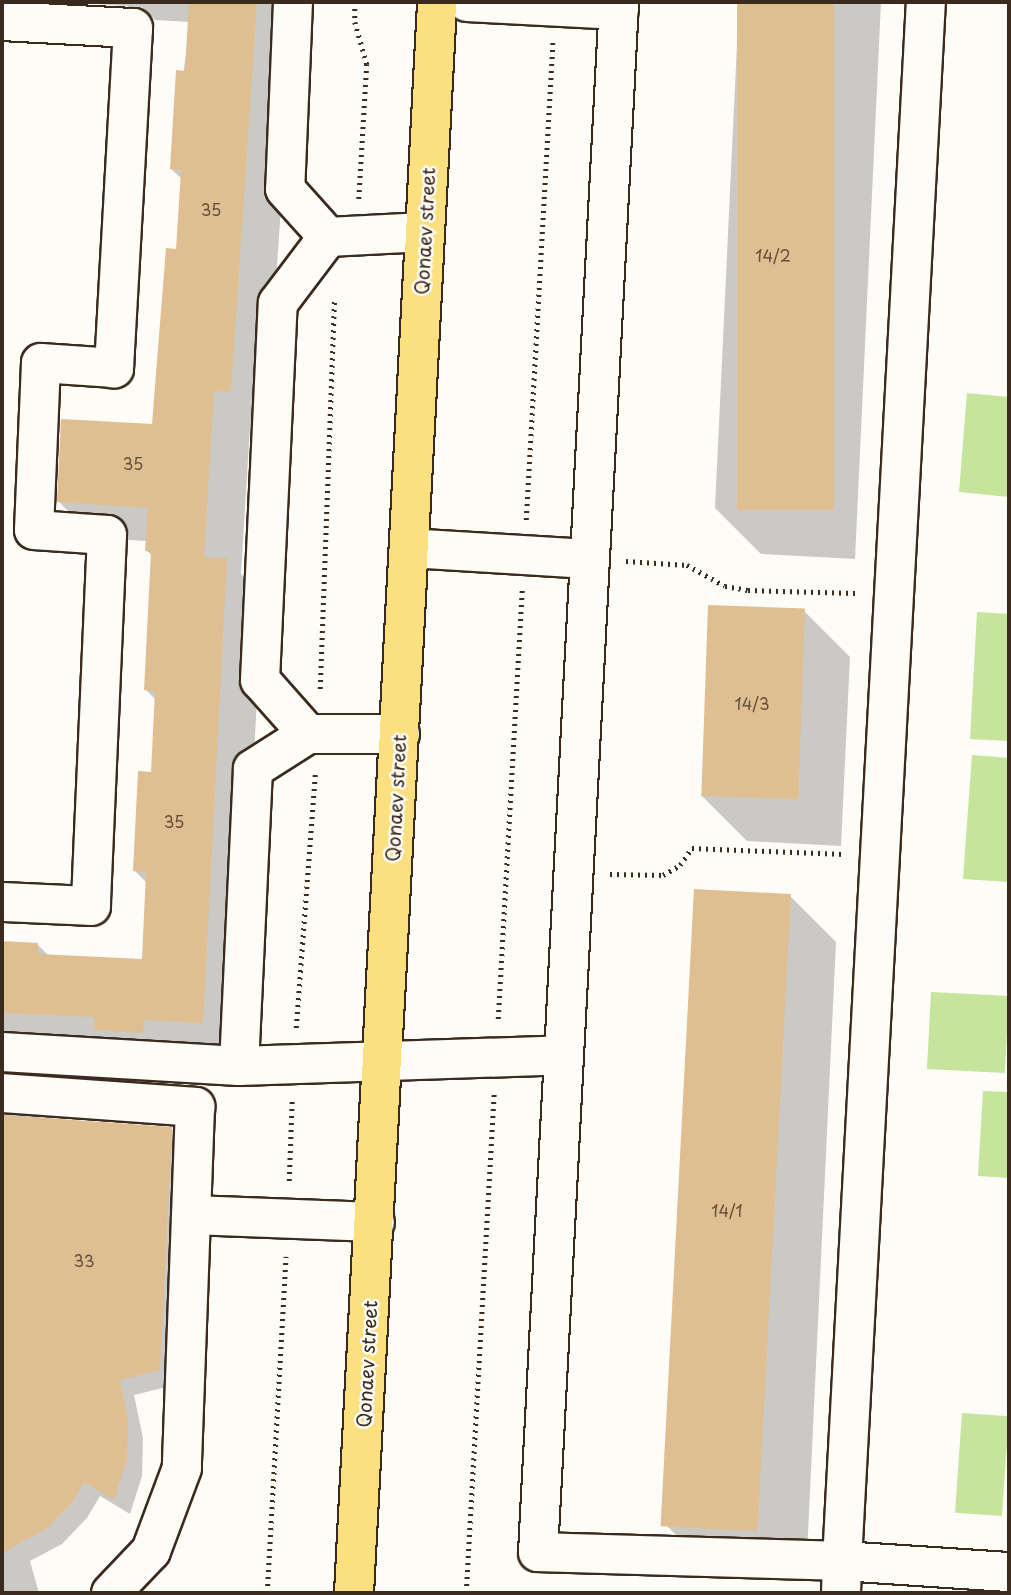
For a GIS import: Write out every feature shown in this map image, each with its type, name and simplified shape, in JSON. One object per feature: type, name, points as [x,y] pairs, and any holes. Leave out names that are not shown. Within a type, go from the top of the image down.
[{"type":"main road","name":"Qonaev street","points":[[354,1593],[437,2]]},
{"type":"lane","points":[[293,2],[285,189],[328,237]]},
{"type":"lane","points":[[467,2],[555,7],[619,6],[538,1552],[841,1577],[1009,1572]]},
{"type":"lane","points":[[841,1577],[926,2]]},
{"type":"lane","points":[[2,21],[133,27],[114,368],[41,363],[34,530],[107,535],[91,906],[2,902]]},
{"type":"lane","points":[[313,735],[260,680],[278,303],[328,237],[425,232]]},
{"type":"lane","points":[[409,548],[590,559]]},
{"type":"lane","points":[[239,1066],[253,768],[313,735],[400,734]]},
{"type":"lane","points":[[2,1052],[239,1066],[496,1054],[564,1055]]},
{"type":"lane","points":[[2,1093],[195,1107],[182,1468],[151,1551],[111,1593]]},
{"type":"lane","points":[[191,1215],[288,1222],[375,1222]]},
{"type":"path","points":[[355,2],[355,22],[367,64],[359,203]]},
{"type":"path","points":[[466,1593],[555,7]]},
{"type":"path","points":[[268,1593],[334,298]]},
{"type":"path","points":[[590,559],[687,565],[725,586],[748,590],[859,593]]},
{"type":"path","points":[[574,872],[663,876],[680,865],[692,848],[845,854]]},
{"type":"green space","points":[[967,393],[1009,397],[1009,497],[959,492]]},
{"type":"green space","points":[[977,612],[1009,614],[1009,741],[970,739]]},
{"type":"green space","points":[[972,755],[1009,758],[1009,882],[963,879]]},
{"type":"green space","points":[[931,992],[1009,996],[1005,1073],[927,1069]]},
{"type":"green space","points":[[983,1091],[1009,1092],[1009,1178],[978,1176]]},
{"type":"green space","points":[[962,1413],[1009,1416],[1002,1516],[955,1513]]},
{"type":"building","points":[[189,2],[257,2],[231,392],[214,391],[204,557],[227,558],[203,1023],[144,1020],[143,1033],[94,1030],[94,1017],[2,1013],[2,941],[38,943],[38,954],[142,959],[146,872],[133,871],[138,771],[151,772],[155,691],[144,690],[151,552],[145,551],[148,508],[57,502],[61,419],[152,424],[166,248],[176,249],[181,170],[170,169],[176,70],[185,71]]},
{"type":"building","points":[[737,2],[834,2],[834,510],[737,510]]},
{"type":"building","points":[[708,605],[805,608],[798,799],[701,796]]},
{"type":"building","points":[[694,889],[791,894],[757,1531],[661,1526]]},
{"type":"building","points":[[2,1115],[172,1127],[160,1370],[120,1380],[128,1421],[127,1460],[114,1500],[84,1482],[72,1503],[46,1529],[2,1553]]}]
